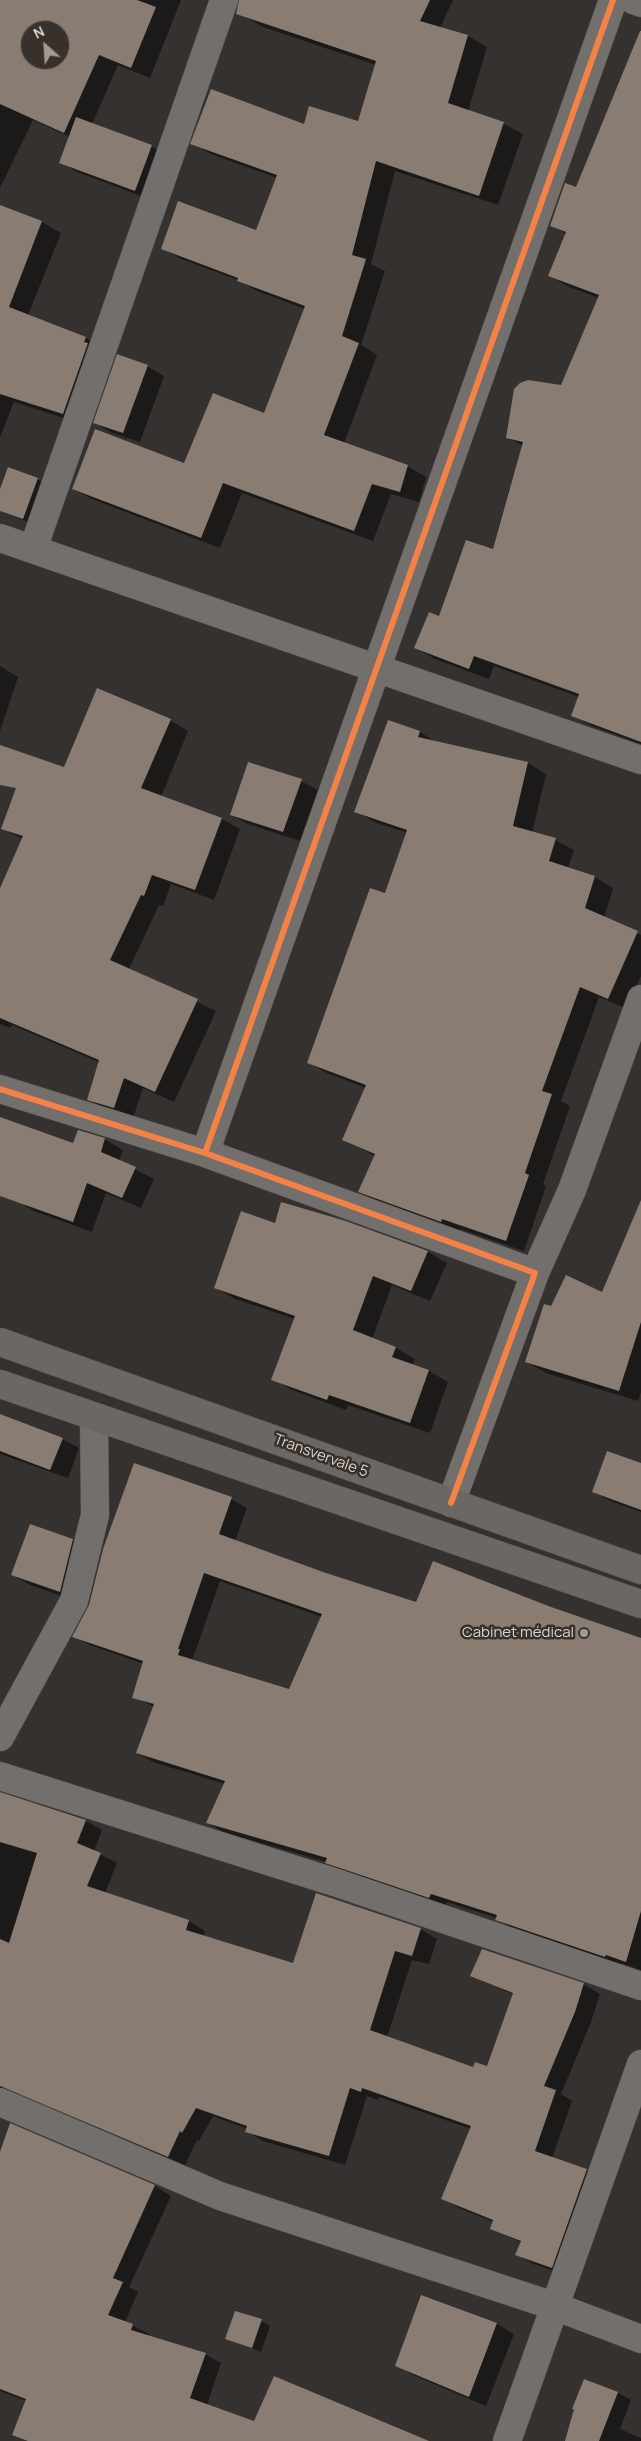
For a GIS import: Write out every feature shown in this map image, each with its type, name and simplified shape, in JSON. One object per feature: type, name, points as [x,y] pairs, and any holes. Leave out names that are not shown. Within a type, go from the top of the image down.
[{"type":"main road","name":"Transvervale 5","points":[[0,1342],[641,1570]]},
{"type":"main road","points":[[0,1384],[641,1604]]},
{"type":"street","points":[[32,549],[224,0]]},
{"type":"street","points":[[205,1152],[614,0]]},
{"type":"street","points":[[633,0],[641,3]]},
{"type":"street","points":[[0,538],[641,760]]},
{"type":"street","points":[[451,1502],[535,1273],[572,1190],[641,999]]},
{"type":"street","points":[[0,1089],[205,1152],[535,1273]]},
{"type":"street","points":[[0,1737],[74,1600],[95,1515],[94,1417]]},
{"type":"street","points":[[0,1776],[337,1882],[641,1986]]},
{"type":"street","points":[[507,2441],[641,2064]]},
{"type":"street","points":[[0,2102],[220,2196],[554,2306],[641,2339]]},
{"type":"building","points":[[0,0],[137,0],[156,7],[131,68],[99,55],[64,133],[0,104]]},
{"type":"building","points":[[239,0],[430,0],[420,21],[468,35],[448,103],[504,122],[479,196],[376,161],[352,255],[366,259],[342,336],[359,343],[324,435],[408,465],[400,492],[372,484],[354,531],[223,483],[201,538],[72,489],[95,429],[184,463],[213,393],[264,413],[305,306],[237,281],[238,278],[161,249],[178,201],[256,230],[277,175],[190,144],[211,89],[304,124],[309,106],[358,121],[376,61],[236,14]]},
{"type":"building","points":[[640,31],[641,742],[571,716],[579,694],[474,656],[469,669],[414,648],[429,612],[439,616],[466,540],[493,549],[523,442],[506,438],[514,389],[520,383],[528,380],[561,385],[599,295],[548,276],[566,232],[550,226],[565,183],[576,187]]},
{"type":"building","points":[[76,117],[152,145],[135,191],[59,163]]},
{"type":"building","points":[[0,205],[42,221],[9,307],[86,337],[84,342],[88,343],[63,414],[0,394]]},
{"type":"building","points":[[117,354],[148,365],[123,433],[93,423]]},
{"type":"building","points":[[8,467],[38,478],[23,519],[0,511],[0,489]]},
{"type":"building","points":[[97,688],[171,719],[141,788],[222,818],[195,890],[152,875],[144,896],[141,895],[110,960],[198,999],[155,1092],[124,1078],[114,1108],[87,1100],[99,1060],[0,1018],[0,888],[23,836],[1,829],[16,788],[0,785],[0,745],[64,767]]},
{"type":"building","points":[[388,720],[420,731],[418,737],[528,762],[513,826],[556,838],[549,861],[595,876],[585,908],[638,931],[608,999],[580,987],[542,1091],[552,1094],[525,1173],[529,1175],[506,1241],[442,1219],[441,1222],[358,1192],[375,1154],[342,1140],[366,1085],[307,1063],[370,888],[385,893],[407,830],[354,812]]},
{"type":"building","points":[[248,762],[302,779],[283,832],[230,815]]},
{"type":"building","points":[[0,1117],[73,1143],[78,1130],[105,1138],[101,1152],[136,1167],[122,1198],[87,1183],[73,1222],[0,1196]]},
{"type":"building","points":[[641,1200],[641,1322],[619,1391],[525,1362],[544,1304],[551,1306],[566,1275],[602,1292]]},
{"type":"building","points":[[281,1202],[346,1221],[428,1251],[411,1291],[373,1276],[353,1330],[396,1347],[392,1357],[429,1370],[410,1423],[329,1395],[327,1400],[271,1380],[295,1316],[214,1288],[241,1211],[275,1223]]},
{"type":"building","points":[[0,1414],[63,1438],[50,1470],[0,1451]]},
{"type":"building","points":[[607,1451],[641,1463],[641,1510],[592,1492]]},
{"type":"building","points":[[134,1463],[232,1497],[219,1534],[323,1572],[416,1602],[433,1561],[551,1607],[641,1638],[641,1911],[626,1962],[606,1955],[605,1957],[495,1920],[497,1915],[431,1894],[429,1898],[325,1863],[327,1858],[206,1823],[225,1781],[136,1753],[154,1704],[132,1698],[143,1661],[72,1637],[89,1605],[103,1549]],"holes":[[[204,1573],[322,1614],[289,1689],[178,1655],[180,1649],[178,1649]]]},
{"type":"building","points":[[30,1524],[73,1539],[60,1592],[11,1575]]},
{"type":"building","points":[[0,1792],[86,1820],[77,1843],[101,1853],[87,1886],[189,1920],[186,1930],[293,1963],[316,1893],[421,1928],[412,1956],[395,1951],[370,2030],[473,2067],[475,2062],[487,2066],[513,1993],[470,1976],[482,1949],[584,1983],[575,2012],[544,2086],[556,2090],[535,2151],[587,2169],[552,2268],[515,2255],[521,2241],[490,2229],[493,2220],[441,2199],[471,2126],[362,2088],[361,2092],[350,2088],[329,2156],[245,2132],[247,2126],[196,2108],[182,2133],[180,2131],[168,2157],[0,2086],[0,1939],[9,1943],[37,1853],[0,1842]]},
{"type":"building","points":[[10,2123],[155,2185],[113,2278],[123,2282],[108,2315],[133,2324],[131,2330],[206,2353],[190,2398],[254,2421],[274,2376],[429,2441],[28,2441],[12,2435],[26,2399],[0,2389],[0,2152]]},
{"type":"building","points":[[421,2295],[497,2323],[469,2397],[395,2366]]},
{"type":"building","points":[[235,2311],[262,2319],[252,2348],[225,2339]]},
{"type":"building","points":[[584,2379],[618,2392],[599,2441],[565,2441],[574,2409],[572,2409]]},
{"type":"cycle path","points":[[205,1153],[613,0]]},
{"type":"cycle path","points":[[0,1089],[205,1153],[535,1273],[451,1503]]},
{"type":"place","name":"Cabinet médical","points":[[584,1633]]}]
